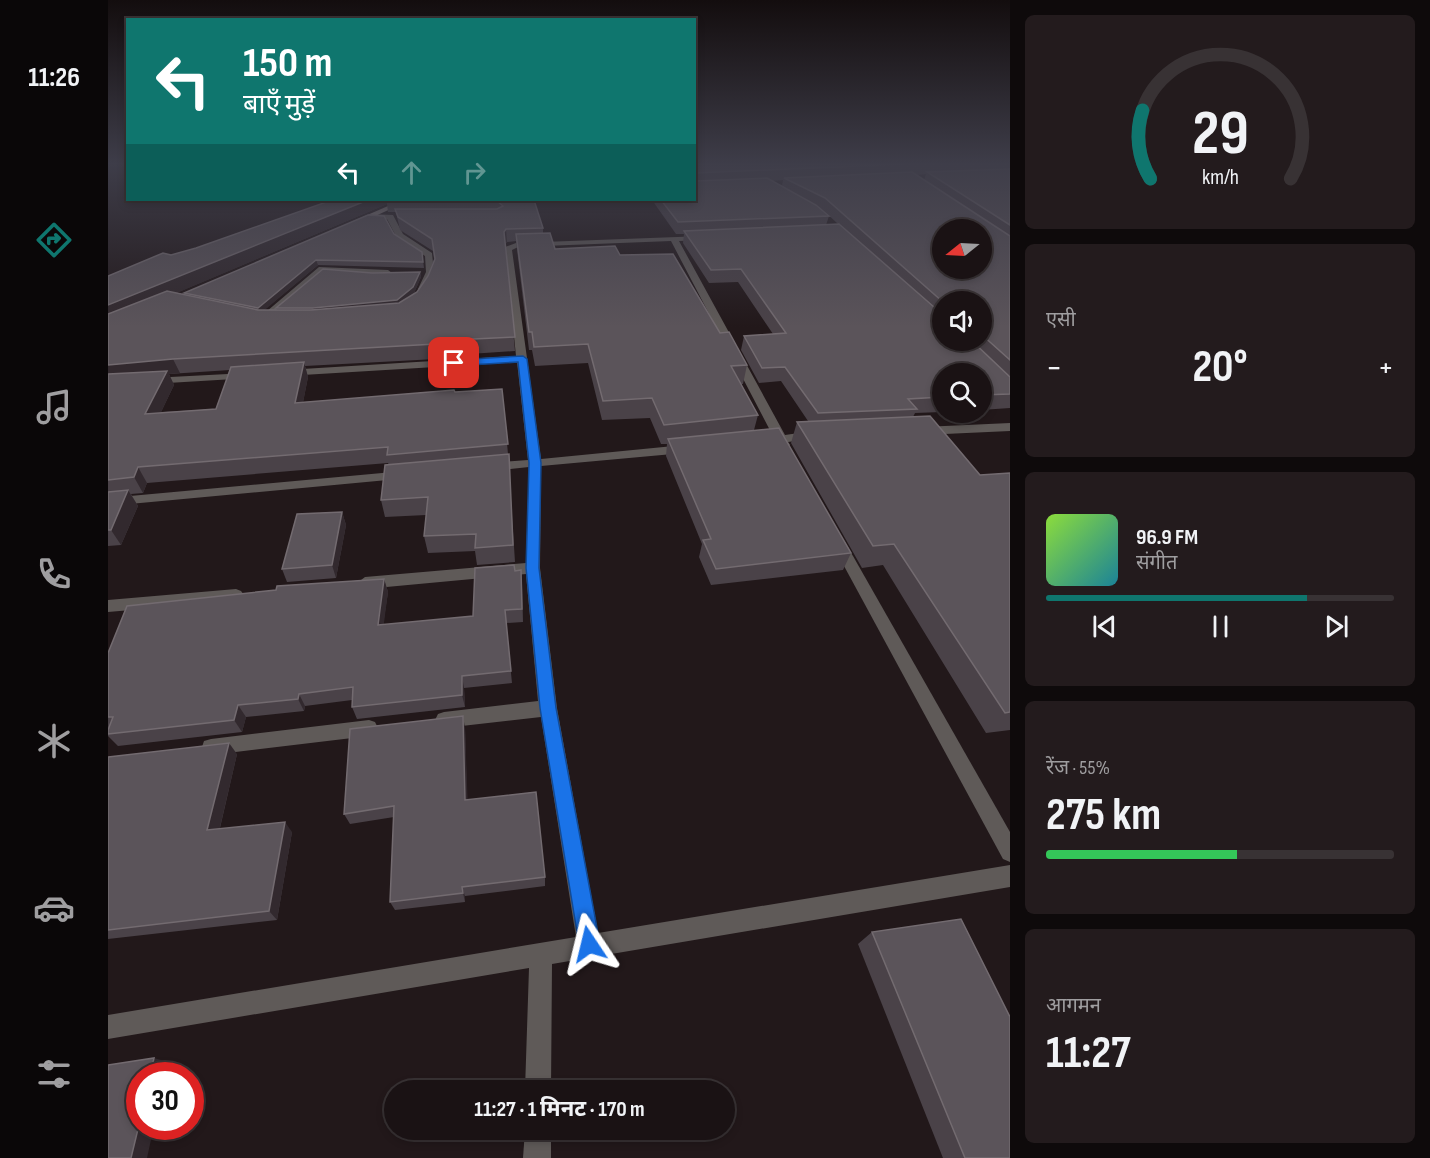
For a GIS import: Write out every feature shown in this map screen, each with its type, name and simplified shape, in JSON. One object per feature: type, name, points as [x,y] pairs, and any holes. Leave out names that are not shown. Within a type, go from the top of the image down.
[{"type":"street","points":[[349,225],[365,218]]},
{"type":"street","points":[[390,218],[394,232],[401,239],[429,255],[430,272],[418,297]]},
{"type":"street","points":[[589,944],[548,708],[533,568],[535,463],[510,246],[710,237]]},
{"type":"street","points":[[674,239],[792,460]]},
{"type":"street","points":[[262,319],[322,268],[395,273]]},
{"type":"street","points":[[418,273],[430,272]]},
{"type":"street","points":[[252,317],[280,319]]},
{"type":"street","points":[[274,374],[523,359]]},
{"type":"street","points":[[144,382],[262,375]]},
{"type":"street","points":[[914,431],[1010,428]]},
{"type":"street","points":[[757,442],[830,434]]},
{"type":"street","points":[[476,469],[699,448]]},
{"type":"street","points":[[108,502],[416,474]]},
{"type":"street","points":[[832,532],[1010,852]]},
{"type":"street","points":[[344,585],[533,568]]},
{"type":"street","points":[[108,606],[250,593]]},
{"type":"street","points":[[429,722],[548,708]]},
{"type":"street","points":[[191,749],[381,727]]},
{"type":"street","points":[[108,1027],[589,944],[1010,876]]},
{"type":"street","points":[[538,1080],[541,953]]},
{"type":"street","points":[[537,1158],[538,1140]]},
{"type":"building","points":[[281,218],[323,218],[108,305],[108,276],[163,253],[171,255]]},
{"type":"building","points":[[361,218],[385,218],[394,234],[422,252],[423,262],[316,260],[258,308],[184,293]]},
{"type":"building","points":[[400,218],[540,218],[543,228],[506,229],[504,232],[515,337],[108,365],[108,314],[167,291],[258,310],[311,310],[399,303],[417,292],[428,276],[435,259],[432,239]]},
{"type":"building","points":[[675,218],[778,218],[678,222]]},
{"type":"building","points":[[848,218],[984,219],[932,219],[932,279],[992,279],[992,224],[1010,236],[1010,360],[992,344],[992,291],[932,292]]},
{"type":"building","points":[[999,218],[1010,218],[1010,225]]},
{"type":"building","points":[[839,224],[932,305],[932,351],[983,351],[1010,377],[1010,394],[992,395],[992,363],[932,363],[932,398],[908,399],[917,409],[818,413],[785,367],[762,368],[744,336],[786,333],[741,269],[711,270],[684,231]]},
{"type":"building","points":[[550,233],[555,249],[615,246],[620,255],[673,254],[720,333],[729,332],[747,365],[731,366],[758,415],[664,425],[652,398],[603,401],[588,344],[534,347],[532,332],[529,332],[516,234]]},
{"type":"building","points":[[323,269],[372,273],[420,272],[413,287],[397,300],[313,308],[276,308]]},
{"type":"building","points":[[304,362],[295,403],[454,390],[455,392],[502,389],[508,444],[387,455],[388,447],[138,467],[134,477],[108,480],[108,374],[167,371],[145,414],[216,409],[231,367]]},
{"type":"building","points":[[930,416],[932,423],[936,423],[980,475],[1010,473],[1010,712],[1005,713],[894,544],[873,546],[797,422]]},
{"type":"building","points":[[779,428],[851,553],[716,569],[703,540],[711,539],[668,439]]},
{"type":"building","points":[[509,454],[513,545],[475,548],[476,534],[424,536],[428,497],[381,500],[385,465]]},
{"type":"building","points":[[128,490],[111,530],[108,530],[108,492]]},
{"type":"building","points":[[342,512],[332,565],[282,569],[297,514]]},
{"type":"building","points":[[514,565],[515,571],[521,570],[522,609],[505,610],[511,671],[462,676],[462,695],[352,707],[353,687],[299,694],[298,699],[238,705],[234,720],[108,734],[113,717],[108,717],[108,653],[127,606],[276,590],[277,586],[384,579],[378,625],[473,616],[475,568]]},
{"type":"building","points":[[463,716],[465,800],[536,792],[545,877],[462,887],[463,893],[390,902],[394,806],[344,814],[350,729]]},
{"type":"building","points":[[229,743],[207,830],[285,822],[269,911],[108,930],[108,757]]},
{"type":"building","points":[[961,919],[1010,1017],[1010,1158],[965,1158],[872,932]]},
{"type":"building","points":[[154,1058],[153,1062],[128,1062]]},
{"type":"building","points":[[126,1062],[126,1140],[135,1140],[131,1158],[108,1158],[108,1065]]},
{"type":"route","points":[[454,363],[523,359],[535,463],[533,568],[548,708],[589,944]]}]
